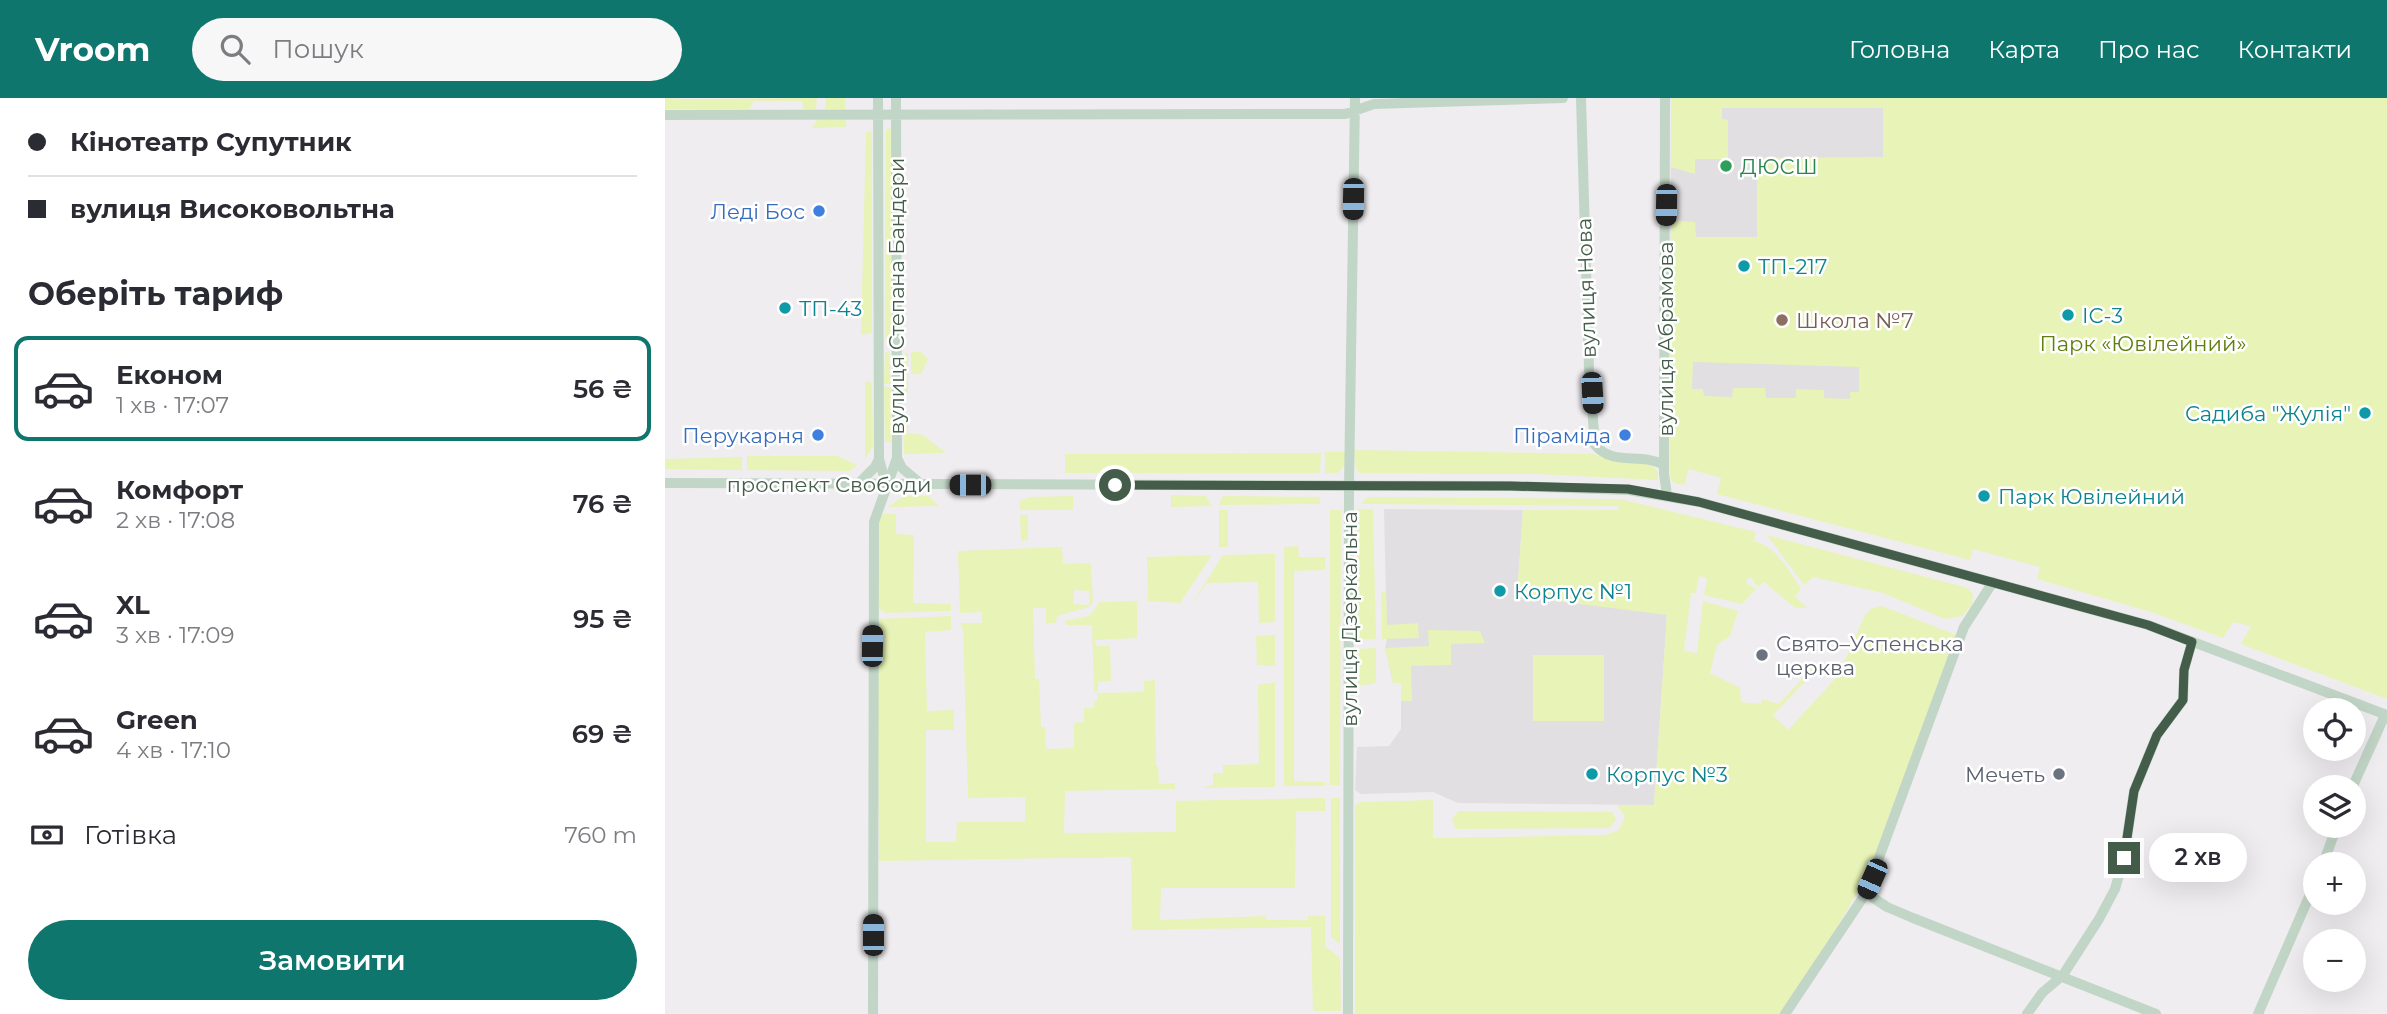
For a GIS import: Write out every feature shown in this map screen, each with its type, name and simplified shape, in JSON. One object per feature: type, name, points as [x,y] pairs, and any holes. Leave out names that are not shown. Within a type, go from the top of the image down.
[{"type":"street","name":"вулиця Степана Бандери","points":[[878,98],[879,459],[886,484]]},
{"type":"street","name":"вулиця Степана Бандери","points":[[896,98],[897,458],[902,468],[921,485]]},
{"type":"street","name":"вулиця Дзеркальна","points":[[1348,1014],[1349,485],[1355,98]]},
{"type":"street","points":[[665,115],[1345,114],[1374,104],[1563,98]]},
{"type":"street","name":"вулиця Нова","points":[[1581,98],[1589,369],[1595,445],[1607,456],[1652,460],[1664,465]]},
{"type":"street","name":"вулиця Абрамова","points":[[1665,98],[1664,465],[1667,495]]},
{"type":"street","points":[[879,339],[888,344],[896,340]]},
{"type":"street","points":[[879,352],[888,348],[896,353]]},
{"type":"street","points":[[873,1014],[874,535],[877,508],[897,458]]},
{"type":"street","points":[[857,485],[876,467],[879,459]]},
{"type":"street","name":"проспект Свободи","points":[[665,483],[1511,486],[1628,489],[1667,495],[2148,625],[2386,715]]},
{"type":"street","points":[[1785,1014],[1866,892],[1964,627],[1993,582]]},
{"type":"street","points":[[2027,1014],[2042,993],[2061,977],[2115,889],[2124,858],[2134,791],[2157,735],[2183,700],[2184,670],[2192,642]]},
{"type":"street","points":[[2358,775],[2386,715]]},
{"type":"street","points":[[1866,892],[1905,915],[2156,1014]]},
{"type":"street","points":[[2258,1014],[2303,911]]},
{"type":"shaded area","name":"Школа №7","points":[[1671,98],[1917,98],[1884,419],[1670,425]]},
{"type":"shaded area","points":[[1384,509],[1523,510],[1517,596],[1667,614],[1654,805],[1458,803],[1433,792],[1361,794],[1355,790],[1357,747],[1389,746],[1401,729],[1401,683],[1393,683],[1385,648]]},
{"type":"green space","points":[[665,98],[817,98],[816,109],[803,109],[802,101],[754,101],[749,109],[665,109]]},
{"type":"green space","points":[[826,98],[845,98],[845,110],[825,109]]},
{"type":"green space","name":"Парк «Ювілейний»","points":[[1671,98],[2387,98],[2387,699],[2241,644],[2251,626],[2233,622],[2223,638],[2151,612],[2037,579],[2040,567],[1973,549],[1970,560],[1717,494],[1721,478],[1689,469],[1684,485],[1674,483],[1670,477],[1671,220],[1695,222],[1696,237],[1757,237],[1757,158],[1883,157],[1883,108],[1722,108],[1722,119],[1728,120],[1728,159],[1695,159],[1695,174],[1671,167]],"holes":[[[1693,362],[1859,367],[1859,392],[1850,392],[1850,399],[1824,398],[1824,390],[1796,389],[1796,398],[1766,398],[1765,388],[1733,388],[1732,397],[1704,396],[1703,389],[1692,389]]]},
{"type":"green space","points":[[817,120],[846,120],[846,127],[812,128]]},
{"type":"green space","points":[[886,130],[892,130],[891,338],[888,341],[885,338]]},
{"type":"green space","points":[[866,132],[872,132],[872,333],[861,335]]},
{"type":"green space","points":[[889,351],[891,384],[884,384],[885,353]]},
{"type":"green space","points":[[908,352],[908,392],[903,393],[903,356]]},
{"type":"green space","points":[[911,352],[921,352],[928,359],[921,374],[911,374]]},
{"type":"green space","points":[[865,381],[872,383],[873,446],[865,459]]},
{"type":"green space","points":[[884,387],[891,387],[891,442],[885,442]]},
{"type":"green space","points":[[903,418],[908,418],[908,433],[923,435],[946,453],[904,454]]},
{"type":"green space","points":[[1354,450],[1594,454],[1610,459],[1645,463],[1658,471],[1658,480],[1536,474],[1361,473],[1356,470]]},
{"type":"green space","points":[[1325,452],[1345,452],[1345,464],[1338,473],[1325,473]]},
{"type":"green space","points":[[1321,453],[1320,473],[1065,473],[1065,454]]},
{"type":"green space","points":[[747,456],[837,456],[857,465],[850,471],[747,470]]},
{"type":"green space","points":[[742,457],[742,470],[665,469],[665,459]]},
{"type":"green space","points":[[1171,495],[1206,496],[1212,506],[1171,507]]},
{"type":"green space","points":[[904,496],[928,496],[939,506],[888,507]]},
{"type":"green space","points":[[1073,496],[1073,510],[1020,510],[1020,501],[1030,497]]},
{"type":"green space","points":[[1223,496],[1320,497],[1320,504],[1219,505]]},
{"type":"green space","points":[[1368,497],[1620,499],[1756,532],[1754,541],[1770,549],[1782,560],[1801,589],[1795,597],[1808,608],[1795,608],[1764,582],[1758,587],[1750,577],[1745,582],[1756,589],[1742,604],[1704,595],[1707,578],[1699,576],[1696,593],[1691,593],[1684,651],[1697,653],[1703,601],[1738,611],[1730,636],[1717,645],[1710,673],[1740,688],[1741,702],[1761,704],[1762,699],[1779,704],[1813,667],[1816,670],[1773,715],[1788,730],[1838,676],[1865,615],[1872,608],[1882,606],[1956,635],[1874,864],[1820,956],[1780,1014],[1355,1014],[1355,805],[1361,802],[1433,800],[1433,838],[1605,835],[1619,830],[1625,816],[1616,805],[1654,805],[1667,615],[1517,596],[1523,510],[1618,510],[1619,506],[1360,504]]},
{"type":"green space","points":[[1357,509],[1373,509],[1376,639],[1358,639]]},
{"type":"green space","points":[[1219,510],[1228,510],[1228,547],[1219,547]]},
{"type":"green space","points":[[1330,510],[1341,510],[1340,785],[1330,785]]},
{"type":"green space","points":[[883,514],[896,514],[896,534],[914,535],[913,603],[951,604],[951,611],[885,613],[877,607],[879,521]]},
{"type":"green space","points":[[1020,515],[1028,515],[1028,540],[1021,541]]},
{"type":"green space","points":[[1767,535],[1968,588],[1973,594],[1972,605],[1962,616],[1945,619],[1883,593],[1813,577],[1804,585]]},
{"type":"green space","points":[[1298,546],[1299,557],[1325,557],[1325,570],[1294,571],[1294,781],[1325,782],[1325,786],[1284,786],[1284,547]]},
{"type":"green space","points":[[1062,547],[1063,564],[1091,563],[1093,602],[1089,607],[1057,616],[1056,623],[1046,624],[1046,608],[1033,608],[1035,679],[1039,679],[1041,727],[1045,727],[1046,749],[1074,748],[1074,723],[1084,722],[1084,708],[1094,708],[1094,701],[1097,701],[1097,692],[1094,692],[1092,625],[1067,625],[1064,621],[1089,616],[1100,602],[1137,601],[1137,638],[1095,640],[1096,646],[1110,646],[1111,681],[1098,682],[1098,693],[1144,692],[1144,681],[1155,680],[1156,766],[1159,784],[1175,783],[1175,789],[1065,791],[1064,833],[1176,832],[1176,801],[1325,798],[1325,811],[1296,811],[1295,888],[1161,888],[1160,920],[1266,916],[1266,920],[1308,920],[1308,916],[1325,916],[1325,946],[1340,958],[1341,1011],[1313,1011],[1311,927],[1132,930],[1131,857],[879,861],[877,619],[951,616],[951,630],[925,632],[927,711],[954,710],[954,730],[926,730],[926,842],[956,842],[957,822],[1025,822],[1025,797],[968,798],[963,630],[960,623],[982,623],[982,612],[960,613],[958,551]],"holes":[[[1074,590],[1090,591],[1089,605],[1073,604]]]},
{"type":"green space","points":[[1275,554],[1275,622],[1259,623],[1258,582],[1207,583],[1191,605],[1223,555]]},
{"type":"green space","points":[[1212,555],[1180,603],[1148,601],[1147,557]]},
{"type":"green space","points":[[1381,592],[1386,592],[1387,625],[1418,623],[1419,638],[1382,639]]},
{"type":"green space","points":[[1428,630],[1480,631],[1485,643],[1451,644],[1451,665],[1411,666],[1412,701],[1401,701],[1401,683],[1393,683],[1385,648],[1429,646]]},
{"type":"green space","points":[[1275,635],[1275,666],[1257,665],[1256,636]]},
{"type":"green space","points":[[1376,648],[1376,683],[1358,686],[1358,649]]},
{"type":"green space","points":[[1533,655],[1604,655],[1604,721],[1533,721]]},
{"type":"green space","points":[[1275,682],[1275,787],[1200,788],[1213,785],[1213,773],[1223,773],[1223,765],[1259,764],[1258,685]]},
{"type":"green space","points":[[1331,798],[1340,798],[1340,944],[1331,937]]},
{"type":"green space","points":[[1458,811],[1612,812],[1616,819],[1610,828],[1456,829],[1452,820]]},
{"type":"place","name":"ДЮСШ","points":[[1726,166]]},
{"type":"place","name":"Леді Бос","points":[[819,211]]},
{"type":"place","name":"ТП-217","points":[[1744,266]]},
{"type":"place","name":"ТП-43","points":[[785,308]]},
{"type":"place","name":"ІС-3","points":[[2068,315]]},
{"type":"place","name":"Школа №7","points":[[1782,320]]},
{"type":"place","name":"Садиба \"Жулія\"","points":[[2365,413]]},
{"type":"place","name":"Перукарня","points":[[818,435]]},
{"type":"place","name":"Піраміда","points":[[1625,435]]},
{"type":"place","name":"Парк Ювілейний","points":[[1984,496]]},
{"type":"place","name":"Корпус №1","points":[[1500,591]]},
{"type":"place","name":"Свято–Успенська церква","points":[[1762,655]]},
{"type":"place","name":"Корпус №3","points":[[1592,774]]},
{"type":"place","name":"Мечеть","points":[[2059,774]]},
{"type":"route","points":[[1115,485],[1511,486],[1646,491],[1699,502],[2148,625],[2192,642],[2184,670],[2186,690],[2183,700],[2157,735],[2134,791],[2124,858]]}]
